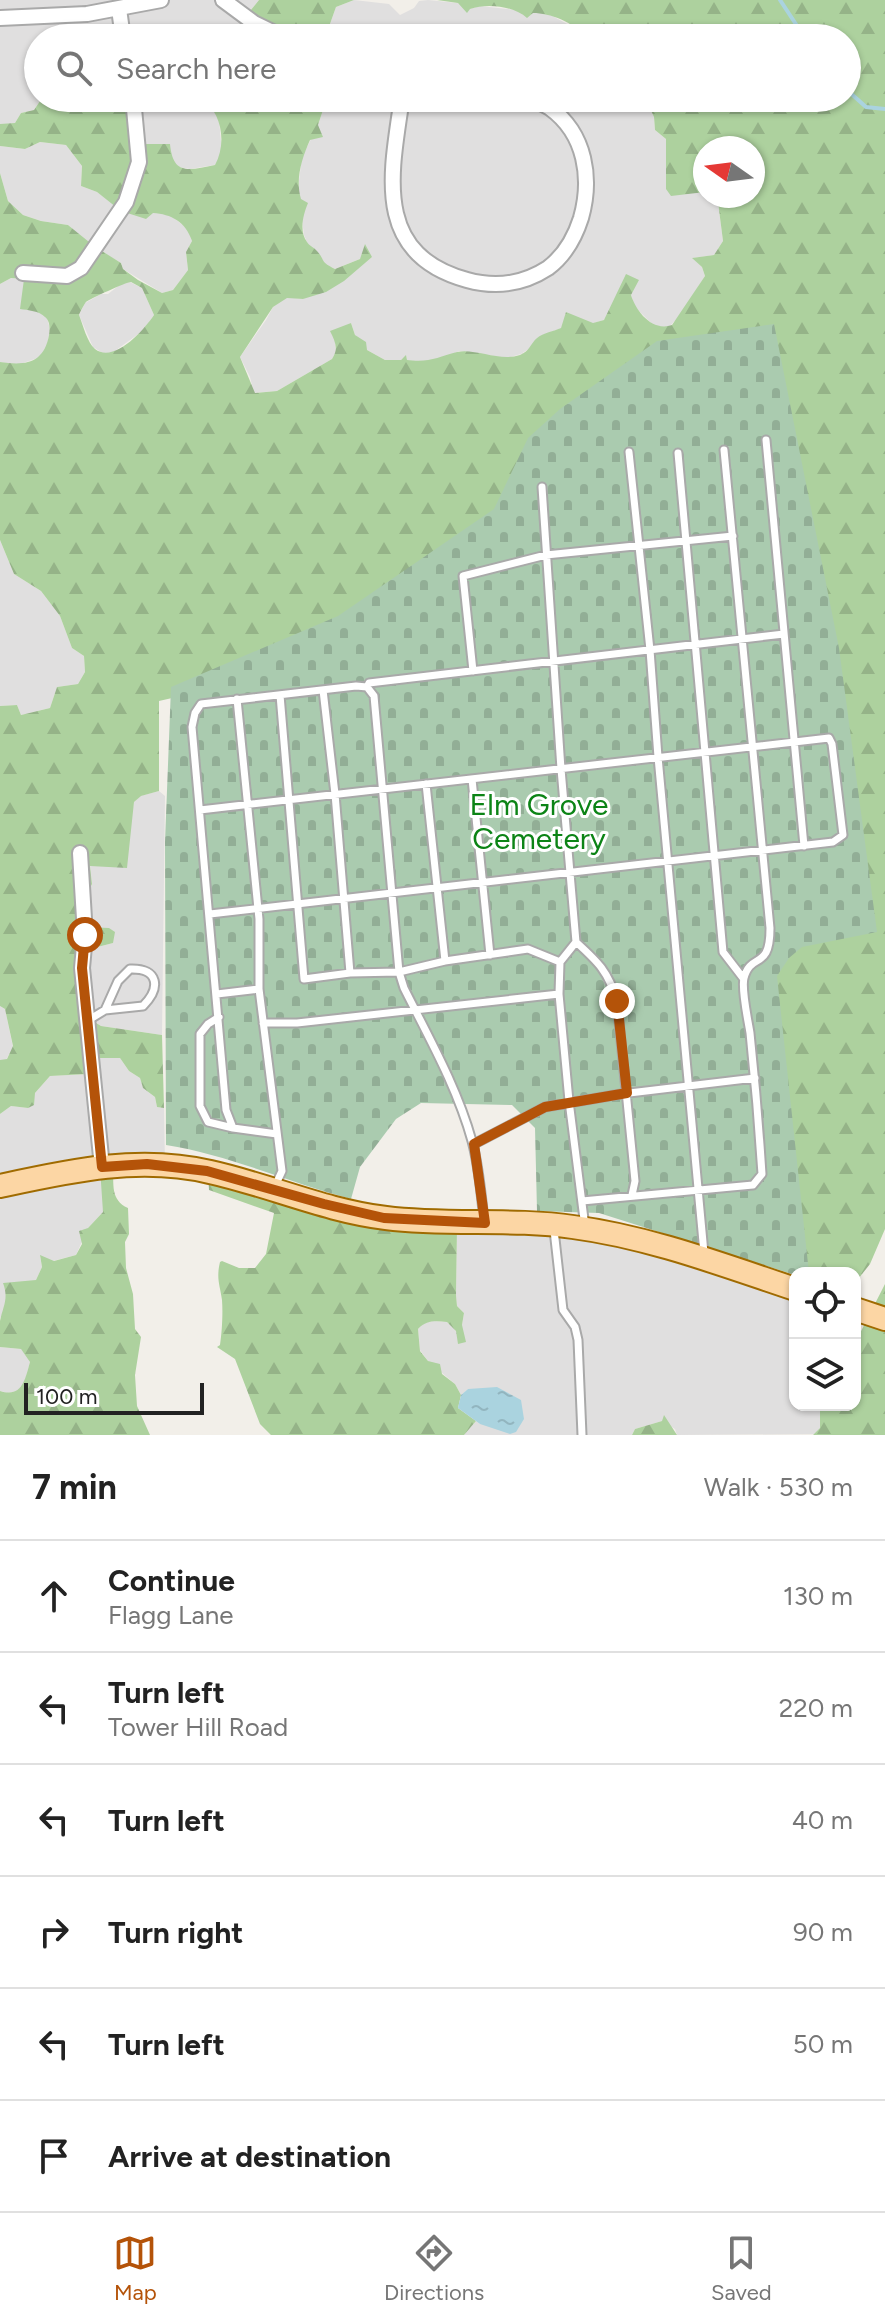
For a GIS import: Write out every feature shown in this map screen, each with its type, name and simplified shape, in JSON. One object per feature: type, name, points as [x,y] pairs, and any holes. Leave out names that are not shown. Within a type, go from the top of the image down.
[{"type":"main road","points":[[0,1186],[78,1169],[102,1167],[147,1164],[207,1171],[384,1218],[553,1225],[625,1236],[789,1287]]},
{"type":"main road","points":[[861,1311],[885,1319]]},
{"type":"street","points":[[0,18],[87,14],[161,0]]},
{"type":"street","points":[[223,0],[256,24]]},
{"type":"street","points":[[119,9],[121,24]]},
{"type":"street","points":[[23,273],[67,276],[81,268],[126,202],[139,162],[134,112]]},
{"type":"street","points":[[400,112],[391,183],[396,217],[407,241],[425,260],[445,274],[498,286],[523,281],[549,267],[576,233],[585,203],[585,159],[572,131],[554,112]]},
{"type":"street","points":[[80,853],[85,935],[82,968],[102,1167]]},
{"type":"lane","points":[[766,440],[804,846]]},
{"type":"lane","points":[[724,450],[770,949],[765,957],[753,963],[743,978]]},
{"type":"lane","points":[[629,452],[650,650],[704,1259]]},
{"type":"lane","points":[[582,1201],[753,1185],[762,1174],[743,978],[723,952],[678,453]]},
{"type":"lane","points":[[542,487],[576,942],[602,965],[617,1001],[635,1181],[632,1195]]},
{"type":"lane","points":[[473,671],[463,576],[546,555],[733,536]]},
{"type":"lane","points":[[233,1128],[226,1110],[192,727],[201,704],[367,687],[369,683],[784,634]]},
{"type":"lane","points":[[367,687],[374,696],[399,972],[455,1090],[474,1144],[485,1223]]},
{"type":"lane","points":[[323,690],[350,973]]},
{"type":"lane","points":[[280,695],[304,979],[350,973],[399,972],[445,961],[528,949],[560,962]]},
{"type":"lane","points":[[237,699],[258,909],[259,989],[282,1171],[274,1188]]},
{"type":"lane","points":[[200,810],[829,738],[843,835],[833,842],[804,846],[210,914]]},
{"type":"lane","points":[[472,779],[490,955]]},
{"type":"lane","points":[[426,784],[445,961]]},
{"type":"lane","points":[[576,942],[560,962],[559,994],[585,1229]]},
{"type":"lane","points":[[87,1021],[105,1010],[143,1006],[151,998],[156,985],[152,975],[142,968],[130,969],[118,981],[105,1010]]},
{"type":"lane","points":[[217,994],[259,989]]},
{"type":"lane","points":[[263,1023],[297,1023],[559,994]]},
{"type":"lane","points":[[219,1017],[200,1034],[200,1106],[208,1122],[277,1134]]},
{"type":"lane","points":[[474,1144],[545,1107],[569,1101],[755,1078]]},
{"type":"lane","points":[[553,1225],[563,1310],[575,1327],[578,1340],[582,1435]]},
{"type":"shaded area","points":[[0,0],[259,0],[246,16],[256,24],[24,24],[25,112],[21,113],[15,123],[7,126],[0,124]]},
{"type":"shaded area","points":[[354,0],[389,4],[400,15],[414,8],[419,1],[428,0],[458,3],[469,9],[480,6],[547,13],[567,24],[330,24],[336,7]]},
{"type":"shaded area","points":[[133,112],[214,112],[219,119],[222,153],[215,165],[190,169],[178,167],[171,160],[137,145]]},
{"type":"shaded area","points":[[322,112],[652,112],[655,130],[666,139],[668,161],[693,184],[693,208],[719,208],[723,241],[714,255],[693,258],[702,267],[705,276],[680,315],[665,328],[653,325],[635,307],[631,295],[604,320],[564,323],[561,328],[537,338],[532,347],[521,354],[507,358],[459,351],[442,359],[420,362],[407,360],[406,356],[401,360],[385,360],[367,350],[355,335],[351,323],[335,342],[336,354],[332,359],[277,391],[254,393],[240,357],[273,307],[287,297],[303,299],[372,257],[363,255],[335,269],[323,263],[317,251],[308,245],[298,189],[302,157]]},
{"type":"shaded area","points":[[40,142],[66,145],[82,166],[81,186],[97,192],[116,206],[169,214],[189,230],[192,241],[186,252],[188,270],[173,290],[162,293],[123,269],[121,263],[94,247],[68,225],[23,215],[8,201],[0,173],[0,146],[25,149]]},
{"type":"shaded area","points":[[11,278],[24,279],[41,313],[47,318],[50,329],[46,351],[41,357],[17,365],[0,362],[0,284]]},
{"type":"shaded area","points":[[130,282],[142,288],[154,315],[144,330],[112,353],[104,354],[93,347],[79,315],[85,303],[101,294],[108,294],[122,283]]},
{"type":"shaded area","points":[[0,540],[14,574],[41,591],[60,616],[72,648],[84,656],[85,672],[78,684],[57,687],[50,708],[21,715],[17,705],[0,706]]},
{"type":"shaded area","points":[[159,791],[165,796],[162,1035],[101,1026],[85,1016],[82,951],[113,943],[87,927],[83,903],[92,884],[90,865],[132,813],[134,802],[140,796]]},
{"type":"shaded area","points":[[0,1006],[5,1009],[13,1047],[6,1060],[0,1060]]},
{"type":"shaded area","points":[[91,1058],[120,1058],[129,1071],[140,1078],[143,1088],[155,1097],[157,1107],[164,1108],[165,1165],[113,1167],[103,1212],[88,1228],[76,1255],[53,1261],[40,1256],[42,1267],[36,1280],[7,1294],[0,1318],[0,1114],[11,1106],[28,1108],[35,1093],[50,1076],[89,1074]]},
{"type":"shaded area","points":[[535,1232],[601,1238],[789,1298],[789,1411],[820,1411],[820,1428],[816,1434],[677,1435],[675,1429],[662,1421],[635,1429],[632,1435],[464,1435],[476,1421],[480,1424],[468,1389],[461,1395],[455,1384],[428,1361],[420,1350],[418,1329],[424,1323],[433,1321],[447,1322],[456,1331],[462,1325],[464,1313],[457,1306],[456,1295],[457,1233]]},
{"type":"shaded area","points":[[0,1347],[21,1349],[28,1356],[30,1362],[24,1385],[18,1391],[0,1391]]},
{"type":"green space","points":[[259,0],[354,0],[336,7],[330,24],[256,24],[246,16]]},
{"type":"green space","points":[[437,0],[885,0],[885,1229],[870,1264],[861,1275],[861,1267],[794,1267],[517,551],[299,669],[159,701],[159,791],[141,796],[134,802],[127,868],[90,866],[92,884],[83,903],[87,927],[109,928],[115,932],[113,943],[82,951],[85,1016],[101,1026],[162,1035],[164,1108],[157,1107],[155,1097],[143,1088],[140,1078],[129,1071],[120,1058],[91,1058],[89,1074],[50,1076],[35,1093],[34,1105],[28,1108],[11,1106],[0,1114],[0,1060],[7,1059],[13,1046],[5,1009],[0,1006],[0,706],[17,705],[21,715],[50,708],[57,687],[78,684],[85,672],[84,656],[72,648],[60,616],[41,591],[14,574],[0,540],[0,362],[26,363],[38,357],[47,344],[50,330],[43,315],[20,309],[24,279],[11,278],[0,284],[0,173],[8,201],[23,215],[68,225],[121,263],[123,269],[138,280],[162,293],[173,290],[188,270],[186,252],[192,241],[182,224],[172,217],[153,213],[146,219],[121,211],[97,192],[81,186],[82,166],[66,145],[40,142],[25,149],[0,146],[0,124],[15,123],[21,113],[25,112],[134,112],[137,144],[170,144],[179,166],[190,169],[215,165],[219,156],[220,128],[214,112],[322,112],[318,125],[323,137],[310,140],[300,169],[301,199],[308,203],[303,218],[303,233],[308,243],[335,269],[360,259],[365,244],[372,257],[326,292],[303,299],[287,298],[273,307],[240,357],[255,393],[277,391],[332,359],[336,348],[330,331],[351,323],[355,335],[366,342],[367,350],[385,360],[401,360],[406,355],[407,360],[427,360],[464,351],[504,357],[520,355],[539,336],[561,328],[566,312],[593,323],[604,320],[626,274],[639,280],[631,295],[646,319],[658,326],[672,325],[705,276],[702,267],[692,258],[714,255],[723,241],[719,208],[765,208],[765,136],[693,136],[693,193],[671,196],[666,189],[666,139],[655,130],[652,112],[861,112],[861,24],[570,24],[533,13],[527,18],[508,8],[492,6],[470,9],[467,13],[458,3]],"holes":[[[131,282],[142,288],[154,315],[128,343],[111,352],[103,352],[92,346],[79,315],[86,302]]]},
{"type":"green space","name":"Elm Grove Cemetery","points":[[774,324],[839,648],[877,932],[802,947],[789,958],[777,976],[808,1267],[789,1267],[789,1273],[599,1213],[537,1211],[535,1128],[512,1105],[421,1103],[396,1119],[360,1167],[351,1199],[213,1155],[166,1145],[165,842],[171,687],[338,616],[494,509],[528,438],[560,409],[657,341]]},
{"type":"green space","points":[[113,1167],[116,1196],[128,1208],[126,1268],[133,1294],[135,1329],[141,1337],[135,1375],[137,1406],[150,1435],[0,1435],[0,1391],[18,1390],[30,1362],[21,1349],[0,1347],[0,1321],[5,1298],[3,1283],[36,1280],[42,1267],[40,1255],[54,1261],[76,1255],[82,1244],[79,1231],[88,1228],[103,1212],[100,1168]]},
{"type":"green space","points":[[208,1172],[457,1229],[456,1295],[457,1306],[464,1313],[462,1325],[466,1342],[458,1344],[456,1331],[447,1322],[435,1321],[418,1329],[420,1351],[428,1361],[440,1364],[442,1374],[455,1384],[461,1395],[458,1408],[476,1421],[464,1435],[271,1435],[260,1424],[235,1359],[217,1347],[220,1345],[222,1317],[218,1273],[222,1261],[239,1268],[255,1268],[266,1254],[274,1213],[209,1190]]},
{"type":"green space","points":[[885,1284],[885,1435],[813,1435],[820,1428],[820,1411],[861,1411],[861,1331]]},
{"type":"green space","points":[[664,1415],[677,1435],[632,1435],[635,1429],[662,1421]]},
{"type":"water","points":[[497,1387],[521,1400],[524,1419],[516,1432],[510,1434],[480,1424],[458,1408],[461,1395],[468,1389]]},
{"type":"waterway","points":[[780,0],[796,24]]},
{"type":"waterway","points":[[861,103],[866,107],[885,109]]},
{"type":"route","points":[[85,935],[82,968],[102,1167],[147,1164],[207,1171],[384,1218],[485,1223],[474,1144],[545,1107],[627,1093],[617,1001]]}]
